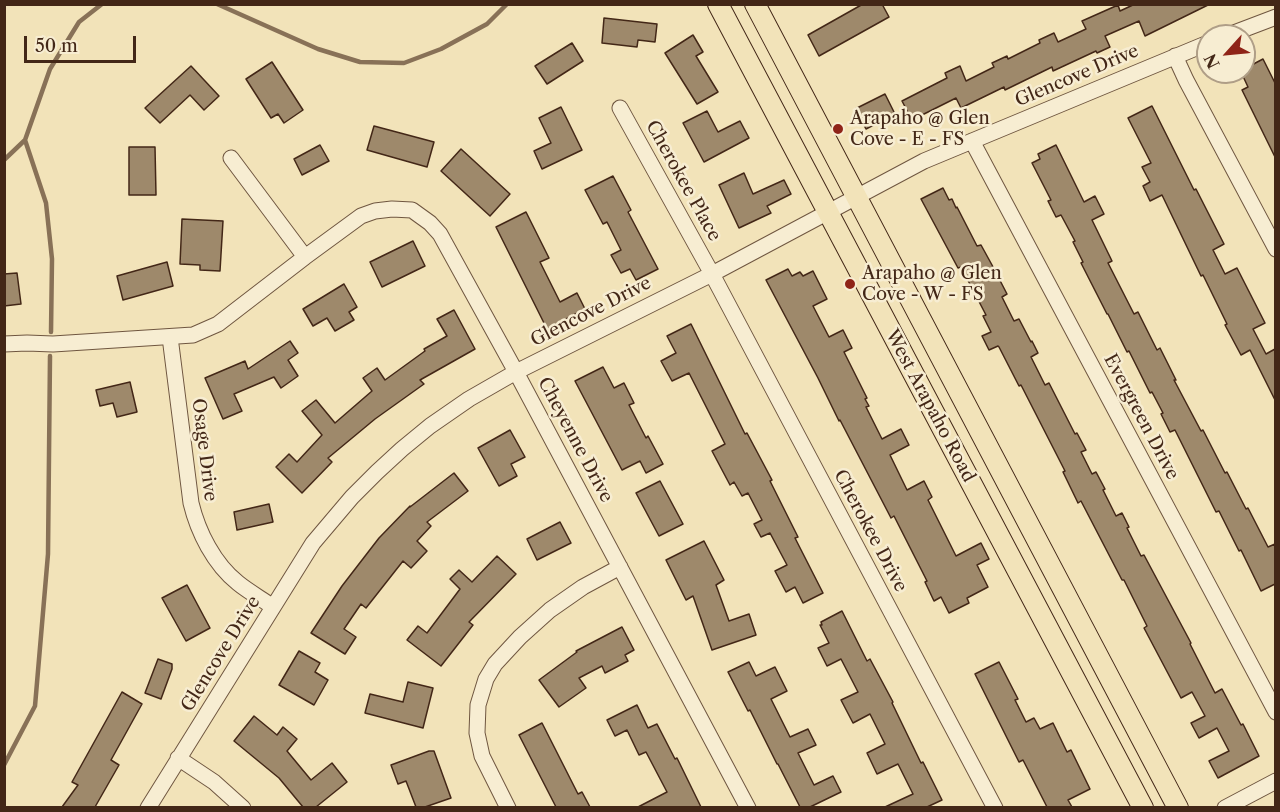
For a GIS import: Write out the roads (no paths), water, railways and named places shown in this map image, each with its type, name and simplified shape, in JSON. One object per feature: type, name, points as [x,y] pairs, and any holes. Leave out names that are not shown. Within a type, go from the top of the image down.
[{"type":"main road","name":"West Arapaho Road","points":[[718,4],[1143,807]]},
{"type":"main road","points":[[732,4],[740,14],[762,7]]},
{"type":"main road","name":"West Arapaho Road","points":[[762,7],[857,197],[1178,807]]},
{"type":"street","points":[[1255,24],[1275,16]]},
{"type":"street","name":"Glencove Drive","points":[[148,807],[314,543],[352,497],[429,426],[469,399],[516,372],[829,213],[924,161],[1196,48]]},
{"type":"street","points":[[1175,56],[1275,249]]},
{"type":"street","name":"Cherokee Place","points":[[620,108],[712,273]]},
{"type":"street","name":"Evergreen Drive","points":[[972,141],[1275,711]]},
{"type":"street","points":[[231,158],[305,257]]},
{"type":"street","name":"Cheyenne Drive","points":[[4,344],[53,344],[193,335],[218,324],[361,216],[375,211],[412,210],[430,223],[440,234],[748,807]]},
{"type":"street","name":"Cherokee Drive","points":[[712,273],[995,807]]},
{"type":"street","name":"Osage Drive","points":[[171,337],[194,515],[217,561],[237,582],[273,607]]},
{"type":"street","points":[[508,807],[482,756],[477,733],[478,705],[486,679],[495,664],[520,637],[550,610],[583,587],[620,567]]},
{"type":"street","points":[[178,758],[214,782],[243,807]]},
{"type":"street","points":[[1225,807],[1275,781]]},
{"type":"waterway","points":[[4,160],[25,140],[50,69],[79,22],[102,4]]},
{"type":"waterway","points":[[217,4],[318,49],[360,62],[404,63],[441,49],[487,24],[507,4]]},
{"type":"waterway","points":[[25,140],[46,203],[52,259],[51,332]]},
{"type":"waterway","points":[[4,765],[35,706],[48,554],[50,356]]},
{"type":"place","name":"Arapaho @ Glen Cove - E - FS","points":[[838,129]]},
{"type":"place","name":"Arapaho @ Glen Cove - W - FS","points":[[850,284]]}]
